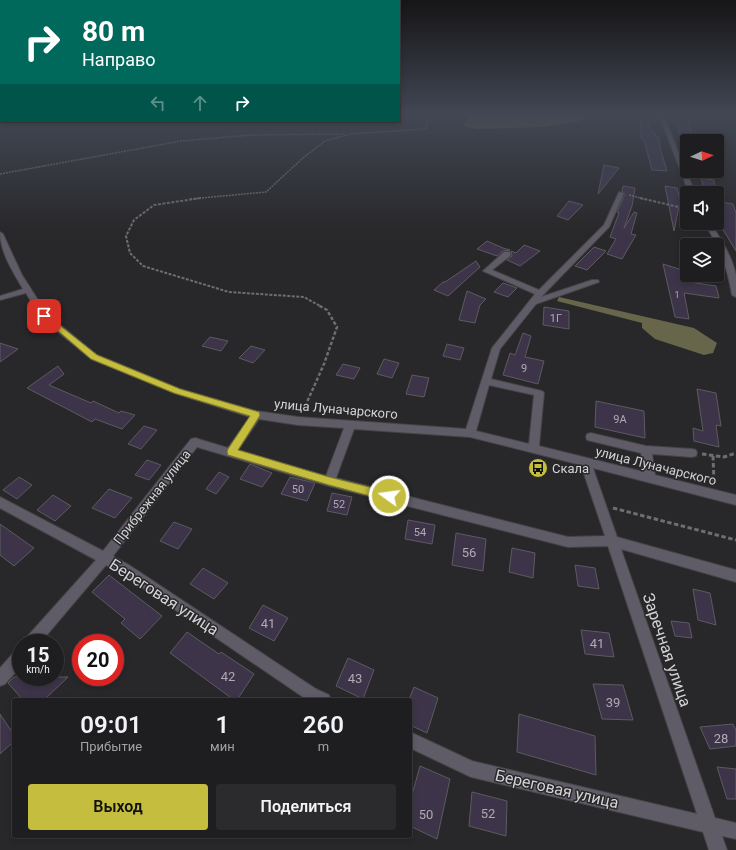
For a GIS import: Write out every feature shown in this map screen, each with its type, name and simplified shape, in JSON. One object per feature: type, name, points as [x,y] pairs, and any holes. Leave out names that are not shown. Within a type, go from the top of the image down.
[{"type":"street","points":[[677,155],[689,186]]},
{"type":"street","points":[[470,433],[496,348],[540,293],[607,226],[620,193]]},
{"type":"street","points":[[712,230],[733,266],[736,295]]},
{"type":"street","name":"улица Луначарского","points":[[0,234],[18,275],[44,316],[94,357],[177,391],[256,415],[298,421],[470,433],[736,500]]},
{"type":"street","points":[[507,254],[487,271],[540,293]]},
{"type":"street","points":[[533,302],[595,282]]},
{"type":"street","points":[[0,298],[28,290]]},
{"type":"street","points":[[486,381],[539,393],[534,449]]},
{"type":"street","points":[[256,415],[231,452],[329,481],[568,542],[611,541],[736,576]]},
{"type":"street","points":[[329,481],[351,424]]},
{"type":"street","points":[[591,437],[646,450],[692,453]]},
{"type":"street","name":"Прибрежная улица","points":[[39,634],[104,559],[195,442],[231,452]]},
{"type":"street","points":[[646,450],[650,478]]},
{"type":"street","name":"Заречная улица","points":[[585,461],[708,825],[718,850]]},
{"type":"street","name":"Береговая улица","points":[[0,502],[125,569],[320,698]]},
{"type":"street","points":[[0,679],[12,665]]},
{"type":"street","name":"Береговая улица","points":[[412,741],[471,769],[736,831]]},
{"type":"path","points":[[0,174],[41,169],[108,155]]},
{"type":"path","points":[[298,421],[324,364],[337,326],[327,310],[304,297],[229,292],[143,266],[130,253],[126,236],[134,220],[154,205],[186,199],[266,192],[307,155]]},
{"type":"path","points":[[620,193],[680,207]]},
{"type":"path","points":[[692,453],[730,457],[736,453]]},
{"type":"path","points":[[599,504],[736,540]]},
{"type":"shaded area","points":[[559,297],[694,328],[717,343],[713,353],[704,355],[655,339],[642,328],[642,323],[557,301]]},
{"type":"building","points":[[648,155],[662,155],[667,171],[652,170]]},
{"type":"building","points":[[604,165],[619,168],[598,194]]},
{"type":"building","points":[[701,178],[714,180],[714,186],[703,186]]},
{"type":"building","points":[[623,186],[635,188],[632,206],[624,228],[634,212],[637,213],[631,234],[636,235],[622,259],[607,254],[616,239],[610,237],[619,213],[617,212],[625,194],[622,191]]},
{"type":"building","points":[[665,186],[677,188],[680,201],[674,231]]},
{"type":"building","points":[[569,201],[583,205],[568,220],[557,216]]},
{"type":"building","points":[[724,202],[733,204],[736,213],[736,251],[723,230]]},
{"type":"building","points":[[487,241],[510,250],[503,251],[497,256],[477,249]]},
{"type":"building","points":[[524,245],[540,251],[520,266],[507,260],[512,256],[511,251],[516,253]]},
{"type":"building","points":[[594,247],[606,251],[587,270],[575,266]]},
{"type":"building","points":[[476,261],[480,267],[448,296],[434,290],[443,282]]},
{"type":"building","points":[[663,264],[679,269],[680,282],[716,286],[719,298],[684,293],[689,319],[675,317]]},
{"type":"building","points":[[503,283],[517,288],[508,297],[494,292]]},
{"type":"building","points":[[467,291],[486,299],[480,305],[475,323],[459,320]]},
{"type":"building","points":[[544,307],[569,311],[569,329],[543,325]]},
{"type":"building","points":[[523,333],[531,336],[525,357],[544,361],[538,384],[503,375],[510,353],[515,355]]},
{"type":"building","points":[[210,337],[228,341],[221,351],[202,346]]},
{"type":"building","points":[[0,343],[18,349],[0,362]]},
{"type":"building","points":[[447,344],[464,348],[460,360],[443,356]]},
{"type":"building","points":[[251,346],[265,350],[253,363],[239,358]]},
{"type":"building","points":[[384,359],[399,363],[392,378],[377,374]]},
{"type":"building","points":[[343,364],[360,368],[354,379],[336,375]]},
{"type":"building","points":[[58,366],[64,374],[49,385],[91,403],[93,401],[119,413],[121,411],[135,415],[122,429],[95,419],[92,422],[27,388]]},
{"type":"building","points":[[412,375],[429,378],[424,397],[406,394]]},
{"type":"building","points":[[697,389],[716,393],[721,426],[716,425],[719,447],[694,441],[693,428],[703,431]]},
{"type":"building","points":[[596,401],[644,411],[645,438],[595,427]]},
{"type":"building","points":[[144,426],[157,430],[141,449],[128,444]]},
{"type":"building","points":[[147,460],[161,465],[149,480],[135,475]]},
{"type":"building","points":[[250,464],[272,473],[262,487],[240,479]]},
{"type":"building","points":[[219,472],[229,477],[216,494],[206,489]]},
{"type":"building","points":[[19,477],[32,485],[17,499],[3,490]]},
{"type":"building","points":[[290,477],[315,483],[307,501],[281,494]]},
{"type":"building","points":[[109,489],[132,498],[115,518],[92,508]]},
{"type":"building","points":[[332,493],[352,497],[347,515],[327,511]]},
{"type":"building","points":[[53,495],[71,506],[55,521],[37,510]]},
{"type":"building","points":[[408,520],[435,525],[432,544],[405,539]]},
{"type":"building","points":[[174,522],[192,529],[178,549],[160,541]]},
{"type":"building","points":[[0,524],[34,548],[14,566],[0,555]]},
{"type":"building","points":[[456,533],[486,539],[483,571],[452,565]]},
{"type":"building","points":[[512,548],[535,553],[533,578],[509,572]]},
{"type":"building","points":[[575,565],[595,568],[599,589],[578,586]]},
{"type":"building","points":[[203,568],[228,583],[214,599],[190,584]]},
{"type":"building","points":[[109,575],[162,616],[140,639],[121,623],[125,619],[92,592]]},
{"type":"building","points":[[693,589],[710,593],[716,625],[698,620]]},
{"type":"building","points":[[263,605],[288,618],[274,641],[249,628]]},
{"type":"building","points":[[671,621],[689,623],[692,638],[675,636]]},
{"type":"building","points":[[581,630],[609,633],[614,657],[585,654]]},
{"type":"building","points":[[187,632],[219,654],[221,652],[254,674],[238,698],[231,698],[170,653]]},
{"type":"building","points":[[348,658],[374,670],[363,698],[336,686]]},
{"type":"building","points":[[12,679],[12,686],[59,686],[46,698],[21,698],[8,683]]},
{"type":"building","points":[[593,684],[623,685],[633,720],[602,719]]},
{"type":"building","points":[[414,687],[438,698],[427,733],[412,726],[412,698],[410,697]]},
{"type":"building","points":[[0,714],[12,732],[12,743],[0,754]]},
{"type":"building","points":[[519,714],[595,736],[596,775],[517,752]]},
{"type":"building","points":[[733,724],[736,730],[736,746],[710,749],[700,727]]},
{"type":"building","points":[[420,766],[450,779],[437,839],[412,827],[412,795]]},
{"type":"building","points":[[717,767],[736,769],[736,799],[727,799]]},
{"type":"building","points":[[472,792],[507,801],[506,836],[469,826]]},
{"type":"place","name":"Скала","points":[[538,468]]},
{"type":"route","points":[[44,316],[94,357],[177,391],[256,415],[231,452],[329,481],[389,496]]}]
